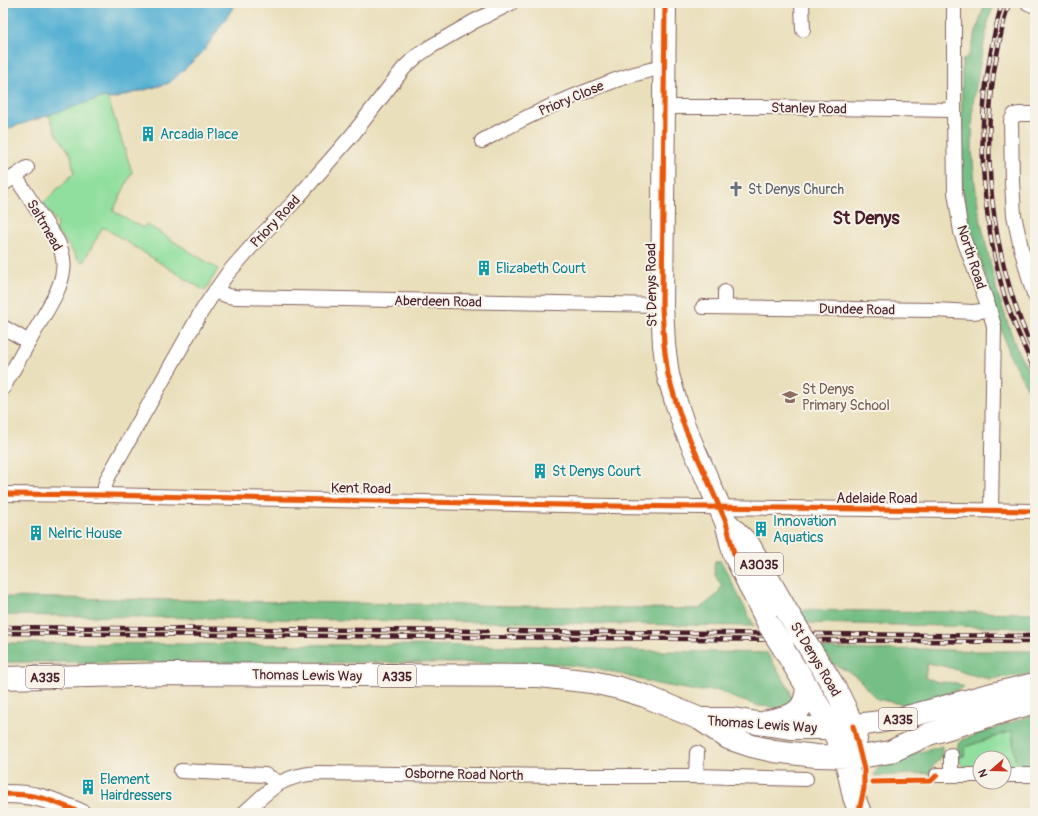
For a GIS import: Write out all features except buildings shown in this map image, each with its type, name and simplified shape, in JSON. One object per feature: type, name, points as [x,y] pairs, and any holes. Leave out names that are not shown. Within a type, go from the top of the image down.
[{"type":"main road","name":"St Denys Road","points":[[665,3],[662,305],[667,367],[684,426],[723,515],[734,554],[769,625],[782,647],[807,688],[848,743]]},
{"type":"main road","name":"St Denys Road","points":[[723,515],[749,545],[786,610],[824,670],[846,709],[854,798],[860,812]]},
{"type":"main road","name":"Thomas Lewis Way","points":[[3,678],[172,674],[539,676],[592,682],[619,688],[645,696],[700,719],[728,738],[774,752],[808,756],[848,743],[903,718],[1035,684]]},
{"type":"main road","points":[[757,723],[780,719],[794,714],[804,702],[807,695],[807,688]]},
{"type":"main road","name":"A335","points":[[848,743],[868,742],[887,738],[929,734],[1035,702]]},
{"type":"main road","name":"Thomas Lewis Way","points":[[700,719],[733,719],[792,728],[848,743]]},
{"type":"street","name":"Priory Road","points":[[106,495],[105,486],[107,478],[200,314],[228,273],[293,203],[353,134],[404,68],[430,47],[511,3]]},
{"type":"street","points":[[802,3],[803,30]]},
{"type":"street","name":"North Road","points":[[954,3],[955,192],[961,232],[989,308],[994,326],[991,510]]},
{"type":"street","points":[[1028,3],[1035,6]]},
{"type":"street","name":"Priory Close","points":[[482,141],[513,123],[563,100],[610,82],[652,69],[665,67]]},
{"type":"street","name":"Stanley Road","points":[[664,107],[954,110]]},
{"type":"street","points":[[1035,114],[1014,115],[1011,121],[1014,215],[1021,248],[1035,296]]},
{"type":"street","name":"Saltmead","points":[[3,388],[52,302],[61,281],[64,264],[58,242],[10,179],[27,168]]},
{"type":"street","name":"Aberdeen Road","points":[[215,291],[235,297],[662,305]]},
{"type":"street","points":[[725,292],[725,307]]},
{"type":"street","name":"Dundee Road","points":[[703,307],[934,310],[973,312],[982,311],[989,308]]},
{"type":"street","points":[[3,327],[29,342]]},
{"type":"street","name":"Kent Road","points":[[3,494],[604,506],[723,515]]},
{"type":"street","name":"Adelaide Road","points":[[723,515],[842,510],[1035,511]]},
{"type":"street","points":[[696,776],[697,753]]},
{"type":"street","points":[[951,755],[944,775],[972,775]]},
{"type":"street","name":"Osborne Road North","points":[[244,813],[280,783],[297,776],[317,773],[696,776],[806,779]]},
{"type":"street","points":[[189,774],[265,775],[280,783]]},
{"type":"street","points":[[1012,775],[1035,775]]},
{"type":"street","points":[[3,794],[22,794],[38,797],[56,802],[81,813]]},
{"type":"green space","points":[[3,3],[236,3],[203,52],[169,83],[112,99],[108,98],[132,172],[113,211],[144,228],[146,224],[218,269],[205,291],[103,227],[83,262],[78,259],[67,243],[55,230],[58,224],[43,203],[74,173],[71,155],[56,133],[49,115],[3,130]]},
{"type":"green space","points":[[985,3],[995,3],[989,18],[973,103],[972,150],[975,184],[980,218],[997,292],[1017,350],[1035,383],[1035,403],[1008,352],[980,258],[968,226],[961,179],[962,61],[969,55]]},
{"type":"green space","points":[[715,561],[721,561],[754,626],[3,615],[3,597],[699,609],[717,595],[722,585],[715,574]]},
{"type":"green space","points":[[799,610],[1035,613],[1035,628],[806,623]]},
{"type":"green space","points":[[3,643],[545,646],[615,650],[767,653],[790,690],[792,701],[781,708],[759,706],[734,698],[719,690],[697,691],[657,684],[593,667],[536,663],[3,662]]},
{"type":"green space","points":[[821,648],[867,650],[921,649],[1035,651],[1035,674],[990,679],[968,674],[948,667],[927,663],[925,678],[939,682],[957,683],[964,687],[919,703],[905,705],[877,699],[859,679],[848,671],[833,664]]},
{"type":"green space","points":[[1035,714],[1035,767],[1016,766],[1012,731],[965,747],[964,756],[958,757],[958,744],[964,739]]},
{"type":"green space","points":[[1012,731],[1016,766],[1012,766],[1012,750],[972,750],[972,767],[966,767],[961,764],[958,757],[964,756],[965,747]]},
{"type":"green space","points":[[942,746],[941,758],[931,768],[932,773],[874,776],[878,768],[890,763],[891,760]]},
{"type":"water","points":[[3,3],[236,3],[203,52],[169,83],[112,99],[104,97],[3,130]]},
{"type":"railway","points":[[1002,3],[989,63],[985,93],[983,123],[984,184],[992,244],[1002,287],[1012,319],[1035,371]]},
{"type":"railway","points":[[1009,3],[1002,28],[994,71],[990,107],[990,180],[994,216],[1009,287],[1035,355]]},
{"type":"railway","points":[[3,627],[487,631]]},
{"type":"railway","points":[[509,631],[1035,636]]},
{"type":"railway","points":[[3,633],[1035,642]]},
{"type":"cycle path","points":[[665,3],[662,305],[664,345],[668,375],[684,426],[726,522],[734,554]]},
{"type":"cycle path","points":[[3,494],[611,506],[1035,511]]},
{"type":"cycle path","points":[[853,726],[864,769],[864,789],[859,811]]},
{"type":"cycle path","points":[[872,782],[931,781],[937,775]]},
{"type":"cycle path","points":[[3,794],[43,798],[81,813]]},
{"type":"place","name":"Arcadia Place","points":[[148,134]]},
{"type":"place","name":"St Denys Church","points":[[736,189]]},
{"type":"place","name":"Elizabeth Court","points":[[484,268]]},
{"type":"place","name":"St Denys Primary School","points":[[790,397]]},
{"type":"place","name":"St Denys Court","points":[[540,471]]},
{"type":"place","name":"Innovation Aquatics","points":[[761,529]]},
{"type":"place","name":"Nelric House","points":[[36,533]]},
{"type":"place","name":"Element Hairdressers","points":[[88,787]]},
{"type":"district","name":"St Denys","points":[[866,218]]}]
